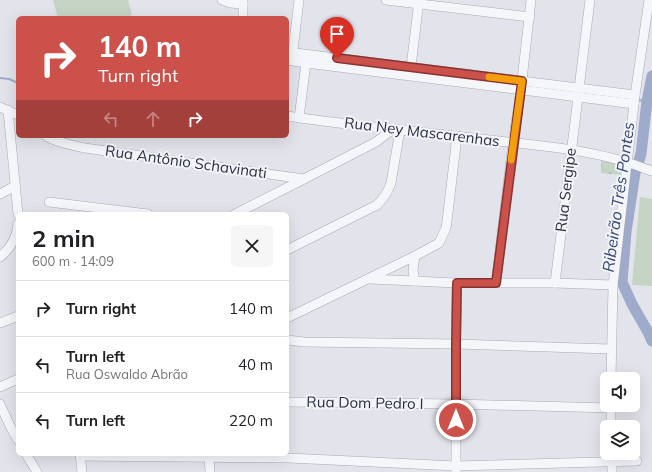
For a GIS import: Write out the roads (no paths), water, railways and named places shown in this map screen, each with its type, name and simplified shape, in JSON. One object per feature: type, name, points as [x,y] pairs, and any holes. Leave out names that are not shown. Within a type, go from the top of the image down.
[{"type":"street","points":[[222,0],[230,3],[243,2],[243,16]]},
{"type":"street","points":[[291,56],[299,0]]},
{"type":"street","points":[[386,0],[419,2],[530,17]]},
{"type":"street","points":[[496,283],[531,0]]},
{"type":"street","name":"Rua Sergipe","points":[[555,283],[590,0]]},
{"type":"street","points":[[611,372],[613,285],[630,163],[635,99],[649,0]]},
{"type":"street","points":[[411,67],[419,2]]},
{"type":"street","points":[[291,56],[306,63],[635,99]]},
{"type":"street","points":[[291,56],[411,67],[521,86]]},
{"type":"street","points":[[298,118],[306,63]]},
{"type":"street","points":[[4,109],[16,114]]},
{"type":"street","points":[[4,109],[18,212]]},
{"type":"street","name":"Rua Ney Mascarenhas","points":[[289,116],[571,149],[630,163],[648,170]]},
{"type":"street","points":[[239,212],[304,180],[397,130]]},
{"type":"street","points":[[289,249],[377,205],[384,198],[391,183],[397,130]]},
{"type":"street","points":[[289,317],[369,279],[438,243],[446,228],[457,136]]},
{"type":"street","name":"Rua Antônio Schavinati","points":[[49,138],[85,148],[304,180]]},
{"type":"street","points":[[0,194],[15,186]]},
{"type":"street","points":[[49,202],[132,212]]},
{"type":"street","points":[[0,257],[13,242],[16,233]]},
{"type":"street","points":[[415,256],[413,271],[415,281]]},
{"type":"street","points":[[369,279],[457,283],[555,283],[613,285]]},
{"type":"street","points":[[456,469],[457,283]]},
{"type":"street","points":[[0,323],[16,317]]},
{"type":"street","points":[[289,340],[304,342],[456,344],[611,349]]},
{"type":"street","points":[[0,387],[16,380]]},
{"type":"street","name":"Rua Dom Pedro I","points":[[289,402],[600,407]]},
{"type":"street","points":[[0,404],[16,436]]},
{"type":"street","points":[[27,456],[36,472]]},
{"type":"street","points":[[82,472],[83,456]]},
{"type":"street","points":[[125,456],[290,458],[456,469],[612,467],[638,461]]},
{"type":"street","points":[[209,458],[210,472]]},
{"type":"waterway","name":"Ribeirão Três Pontes","points":[[652,76],[647,101],[641,154],[635,173],[626,232],[622,282],[652,341]]},
{"type":"waterway","points":[[0,78],[9,79],[16,82]]},
{"type":"waterway","points":[[637,100],[647,101]]}]
